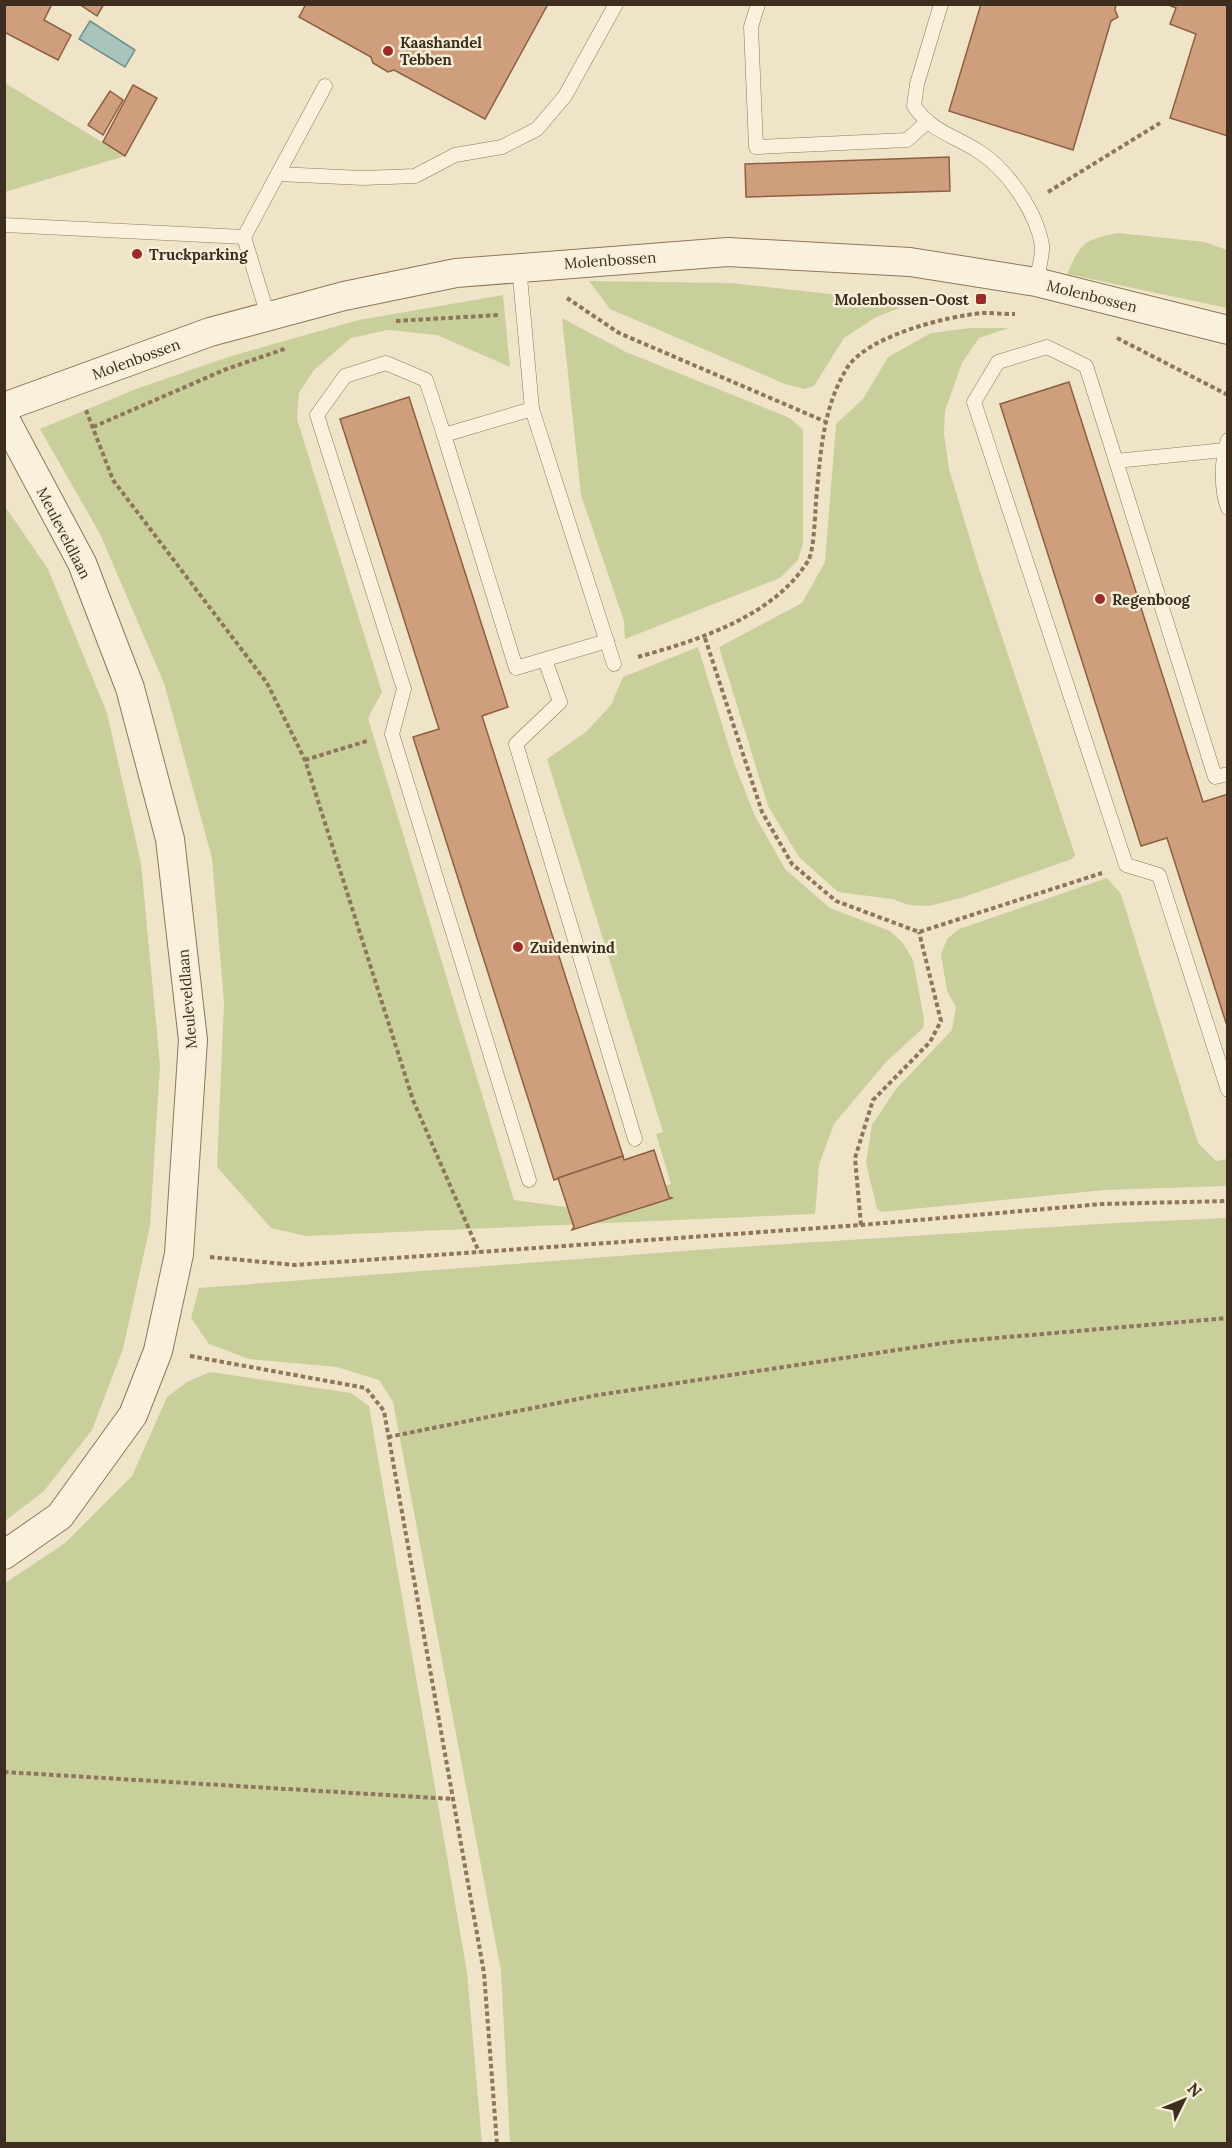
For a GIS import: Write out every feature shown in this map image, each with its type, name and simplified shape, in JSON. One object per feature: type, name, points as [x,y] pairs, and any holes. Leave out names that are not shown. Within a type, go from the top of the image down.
[{"type":"street","name":"Molenbossen","points":[[4,407],[210,332],[344,296],[456,273],[519,266],[728,252],[910,262],[1036,282],[1227,330]]},
{"type":"street","name":"Meuleveldlaan","points":[[4,417],[82,563],[130,688],[170,839],[193,1040],[179,1254],[158,1351],[133,1415],[60,1516],[4,1555]]},
{"type":"lane","points":[[278,174],[363,178],[415,176],[455,155],[502,147],[537,129],[565,96],[616,4]]},
{"type":"lane","points":[[758,4],[751,27],[756,147],[907,141],[926,123]]},
{"type":"lane","points":[[941,4],[917,84],[914,106],[926,123],[980,151],[1010,177],[1026,205],[1042,246],[1036,282]]},
{"type":"lane","points":[[268,316],[244,237],[325,86]]},
{"type":"lane","points":[[4,225],[244,237]]},
{"type":"lane","points":[[519,266],[532,409],[614,664]]},
{"type":"lane","points":[[1227,774],[1215,777],[1086,366],[1047,347],[998,362],[974,402],[1126,865],[1159,875],[1227,1090]]},
{"type":"lane","points":[[529,1180],[392,734],[404,689],[317,415],[345,376],[386,363],[426,380],[516,669],[607,641]]},
{"type":"lane","points":[[444,435],[532,409]]},
{"type":"lane","points":[[1116,461],[1226,445],[1224,499],[1227,508]]},
{"type":"lane","points":[[545,660],[560,702],[516,744],[635,1139]]},
{"type":"path","points":[[1041,196],[1160,123]]},
{"type":"path","points":[[519,266],[619,333],[824,422]]},
{"type":"path","points":[[614,664],[705,638],[786,591],[809,559],[824,422],[848,367],[870,348],[912,328],[982,313],[1024,315]]},
{"type":"path","points":[[392,322],[524,314]]},
{"type":"path","points":[[1106,333],[1227,395]]},
{"type":"path","points":[[93,427],[224,370],[298,344]]},
{"type":"path","points":[[75,381],[113,480],[267,683],[305,760],[413,1100],[479,1252]]},
{"type":"path","points":[[705,638],[762,812],[792,864],[836,901],[919,932],[1126,865]]},
{"type":"path","points":[[305,760],[392,734]]},
{"type":"path","points":[[861,1225],[855,1158],[873,1100],[930,1042],[941,1021],[919,932]]},
{"type":"path","points":[[179,1254],[295,1265],[861,1225],[1102,1204],[1227,1201]]},
{"type":"path","points":[[388,1437],[598,1395],[950,1342],[1227,1318]]},
{"type":"path","points":[[158,1351],[366,1388],[384,1411],[484,1973],[497,2144]]},
{"type":"path","points":[[4,1772],[453,1799]]},
{"type":"green space","points":[[5,83],[125,156],[5,192]]},
{"type":"green space","points":[[1118,233],[1205,242],[1227,250],[1227,308],[1067,274],[1085,244],[1097,238]]},
{"type":"green space","points":[[589,281],[731,283],[913,303],[876,317],[844,338],[814,386],[804,389],[785,384],[610,309]]},
{"type":"green space","points":[[503,295],[510,367],[437,335],[388,330],[351,338],[314,370],[299,393],[297,419],[382,692],[368,718],[514,1200],[588,1210],[671,1184],[656,1134],[663,1132],[547,759],[586,732],[611,705],[623,677],[698,647],[734,763],[755,816],[785,869],[830,908],[890,931],[903,943],[913,960],[924,1019],[923,1028],[886,1062],[834,1124],[819,1165],[815,1214],[306,1236],[271,1228],[217,1167],[224,1002],[212,858],[164,683],[100,534],[40,429],[136,389],[231,356],[359,320]]},
{"type":"green space","points":[[562,318],[626,352],[790,418],[803,430],[803,543],[798,560],[780,578],[625,639],[624,621],[581,495]]},
{"type":"green space","points":[[970,328],[1009,328],[979,338],[962,363],[945,411],[944,434],[949,469],[977,562],[1075,855],[1072,859],[961,898],[929,906],[909,905],[892,899],[838,892],[799,857],[768,806],[719,647],[802,603],[825,562],[836,424],[863,399],[888,357],[931,333]]},
{"type":"green space","points":[[4,505],[48,569],[107,713],[141,863],[160,1065],[150,1226],[123,1349],[92,1430],[44,1491],[5,1521]]},
{"type":"green space","points":[[1107,878],[1121,894],[1198,1143],[1216,1161],[1227,1159],[1227,1186],[1105,1190],[882,1212],[877,1209],[866,1163],[872,1125],[896,1089],[952,1030],[956,1007],[947,991],[941,954],[947,939],[959,929]]},
{"type":"green space","points":[[1227,1218],[1227,2143],[510,2143],[501,1971],[393,1402],[379,1380],[337,1367],[249,1359],[209,1344],[191,1318],[199,1288],[723,1248]]},
{"type":"green space","points":[[210,1372],[351,1393],[369,1406],[467,1972],[482,2143],[5,2143],[5,1583],[65,1543],[132,1476],[167,1397],[187,1382]]},
{"type":"water","points":[[90,21],[135,50],[125,67],[79,39]]},
{"type":"building","points":[[4,4],[52,4],[44,20],[71,35],[58,60],[4,32]]},
{"type":"building","points":[[79,4],[104,4],[97,16]]},
{"type":"building","points":[[306,4],[548,4],[485,119],[394,70],[388,72],[373,63],[371,57],[299,17]]},
{"type":"building","points":[[981,4],[1116,4],[1115,10],[1118,17],[1111,21],[1073,150],[949,111]]},
{"type":"building","points":[[1166,4],[1228,4],[1228,136],[1170,118],[1196,34],[1170,24],[1176,8]]},
{"type":"building","points":[[133,85],[157,98],[125,156],[103,142]]},
{"type":"building","points":[[110,91],[123,100],[103,135],[88,125]]},
{"type":"building","points":[[949,157],[950,191],[746,197],[745,164]]},
{"type":"building","name":"Regenboog","points":[[1069,382],[1203,802],[1228,794],[1228,1029],[1167,838],[1141,846],[1000,404]]},
{"type":"building","name":"Zuidenwind","points":[[409,397],[508,707],[482,716],[623,1156],[554,1180],[413,737],[439,729],[340,419]]},
{"type":"building","points":[[654,1150],[669,1197],[672,1198],[572,1230],[574,1227],[558,1178],[623,1156],[624,1160]]},
{"type":"place","name":"Kaashandel Tebben","points":[[388,51]]},
{"type":"place","name":"Truckparking","points":[[137,254]]},
{"type":"place","name":"Molenbossen-Oost","points":[[981,299]]},
{"type":"place","name":"Regenboog","points":[[1100,599]]},
{"type":"place","name":"Zuidenwind","points":[[518,947]]}]
